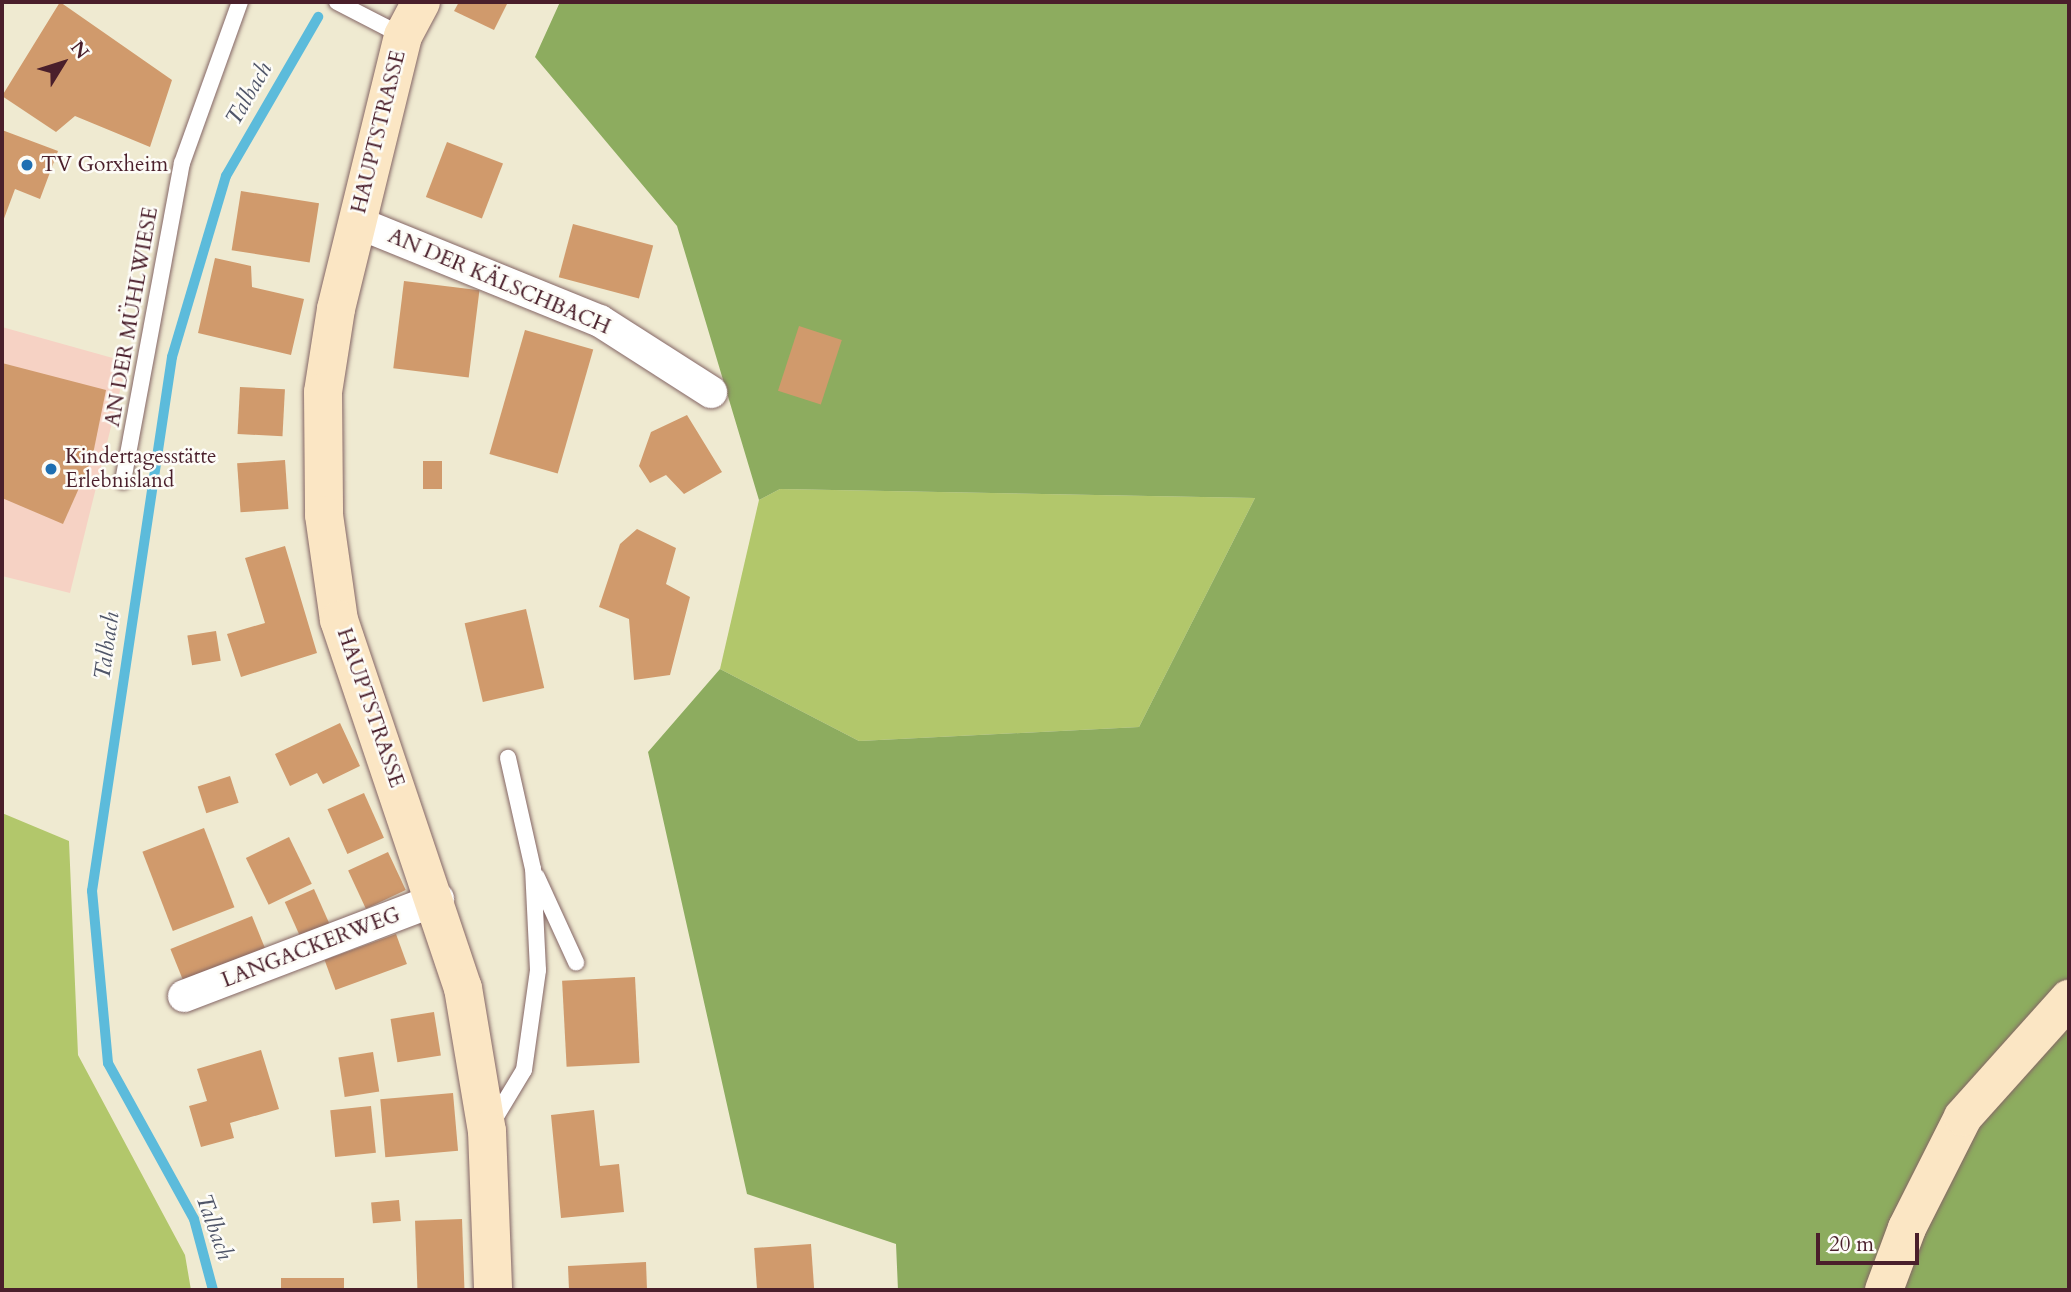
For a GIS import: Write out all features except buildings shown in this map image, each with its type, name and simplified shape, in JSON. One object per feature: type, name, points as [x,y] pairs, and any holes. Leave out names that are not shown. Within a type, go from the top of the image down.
[{"type":"main road","name":"HAUPTSTRASSE","points":[[421,2],[403,36],[356,222],[323,392],[324,515],[346,643],[438,899],[463,988],[487,1132],[493,1290]]},
{"type":"main road","points":[[1884,1290],[1907,1228],[1964,1117],[2069,999]]},
{"type":"street","name":"AN DER KÄLSCHBACH","points":[[356,222],[600,321],[711,392]]},
{"type":"street","name":"LANGACKERWEG","points":[[184,996],[438,899]]},
{"type":"lane","name":"AN DER MÜHLWIESE","points":[[123,481],[182,163],[240,2]]},
{"type":"lane","points":[[337,2],[403,36]]},
{"type":"lane","points":[[487,1132],[524,1070],[538,971],[533,869],[508,758]]},
{"type":"lane","points":[[533,869],[576,962]]},
{"type":"shaded area","name":"Kindertagesstätte Erlebnisland","points":[[2,327],[127,362],[70,593],[2,576]]},
{"type":"green space","points":[[560,2],[2069,2],[2069,1290],[898,1290],[896,1244],[747,1194],[648,752],[720,669],[859,741],[1139,727],[1255,498],[780,489],[759,500],[677,226],[535,57]]},
{"type":"green space","points":[[780,489],[1255,498],[1139,727],[859,741],[720,669],[759,500]]},
{"type":"green space","points":[[2,813],[69,841],[78,1055],[185,1255],[191,1290],[2,1290]]},
{"type":"waterway","name":"Talbach","points":[[213,1290],[194,1219],[108,1063],[92,891],[172,357],[226,176],[318,17]]},
{"type":"place","name":"TV Gorxheim","points":[[27,165]]},
{"type":"place","name":"Kindertagesstätte Erlebnisland","points":[[51,469]]}]
